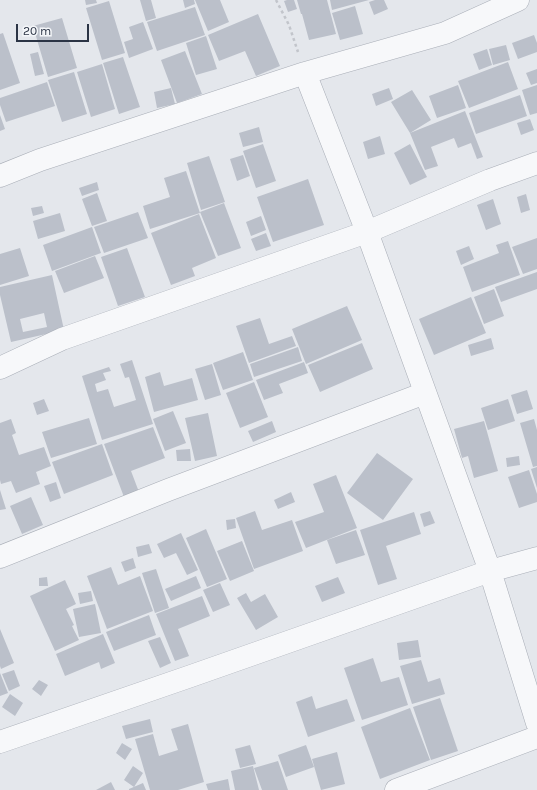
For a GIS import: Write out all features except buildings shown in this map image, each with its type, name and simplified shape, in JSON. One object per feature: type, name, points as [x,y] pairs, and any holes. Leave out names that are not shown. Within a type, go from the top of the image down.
[{"type":"street","points":[[0,176],[40,160],[305,73],[445,33],[518,0]]},
{"type":"street","points":[[305,73],[367,232],[490,571],[537,723]]},
{"type":"street","points":[[0,368],[62,339],[367,232],[490,180],[537,163]]},
{"type":"street","points":[[0,557],[168,490],[425,393]]},
{"type":"street","points":[[0,742],[490,571],[537,558]]},
{"type":"street","points":[[396,790],[537,737]]},
{"type":"path","points":[[276,0],[289,25],[305,73]]}]
